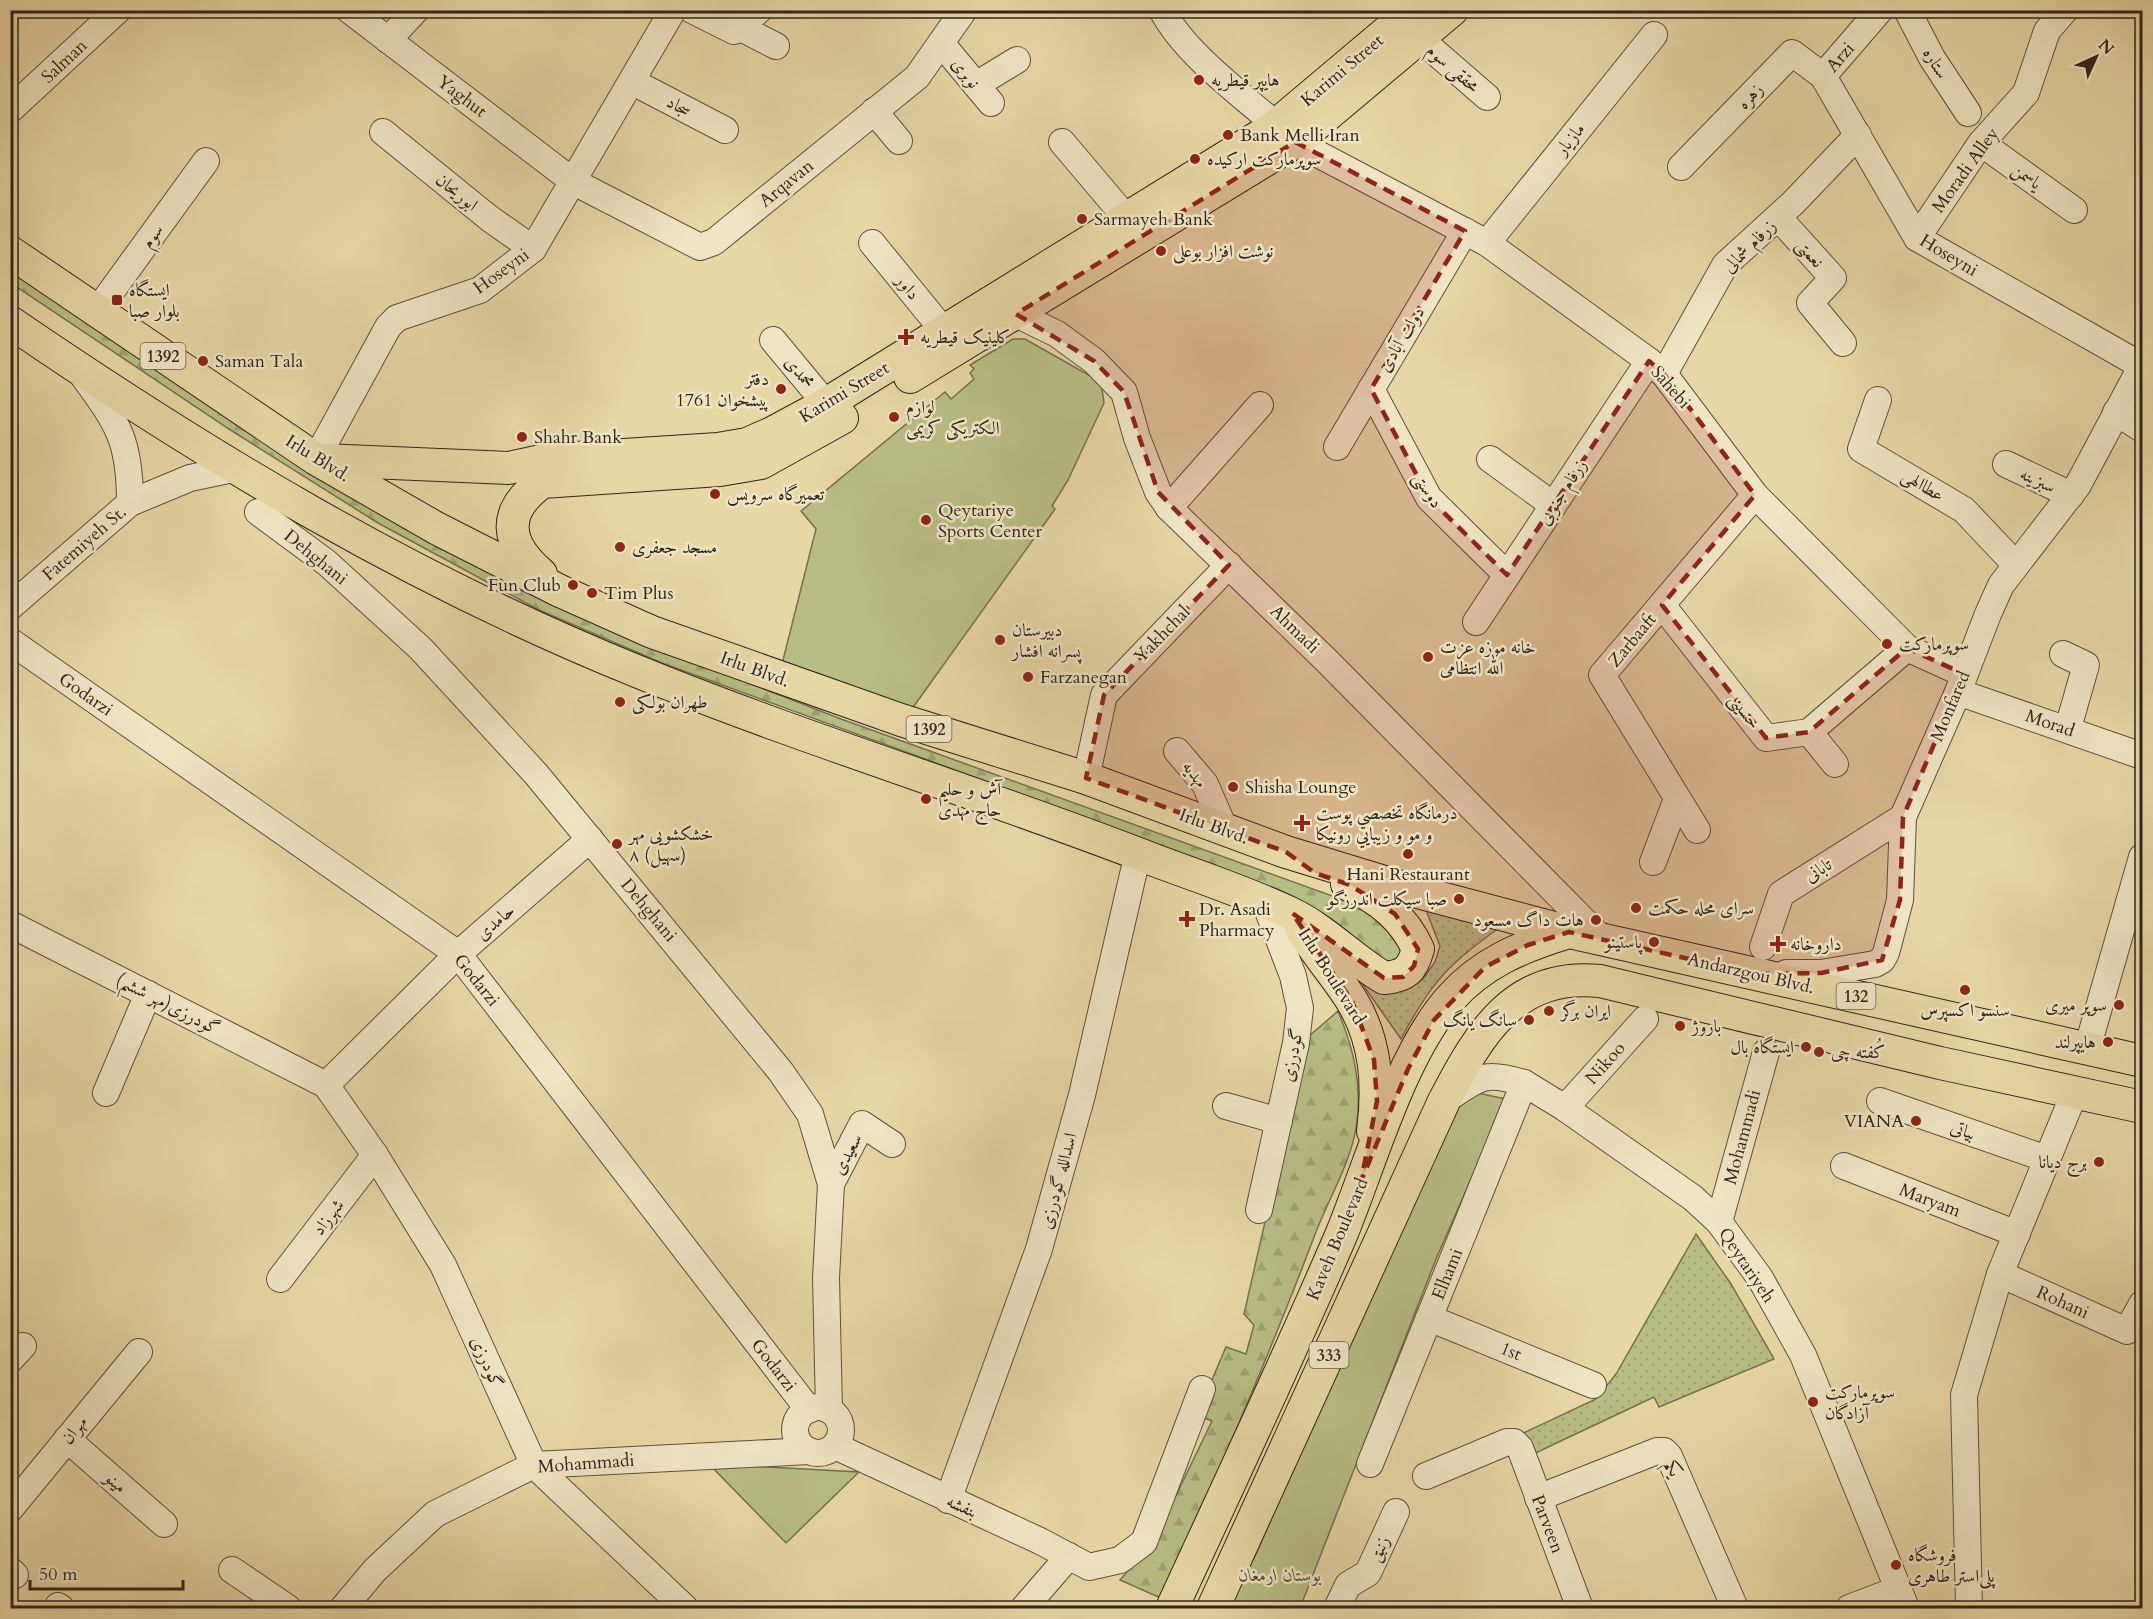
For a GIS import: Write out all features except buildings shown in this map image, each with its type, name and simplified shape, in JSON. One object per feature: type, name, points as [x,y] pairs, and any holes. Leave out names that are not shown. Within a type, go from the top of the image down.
[{"type":"main road","name":"Karimi Street","points":[[560,591],[521,555],[514,542],[512,522],[516,508],[527,493],[542,482],[720,470],[761,463],[809,439],[1016,314],[1286,134],[1416,24],[1452,10]]},
{"type":"main road","name":"Karimi Street","points":[[316,459],[509,468],[545,460],[718,449],[755,440],[826,404],[1128,220],[1286,134]]},
{"type":"main road","name":"Irlu Blvd.","points":[[10,252],[316,459],[436,528],[560,591],[663,636],[901,720],[1086,778],[1286,852],[1414,891],[1569,932]]},
{"type":"main road","name":"1392","points":[[10,322],[233,469],[299,508],[501,612],[633,670],[852,752],[999,801],[1279,908]]},
{"type":"main road","points":[[1279,908],[1384,978],[1402,977],[1414,966],[1418,949],[1410,932],[1395,914],[1350,885],[1315,873],[1286,852]]},
{"type":"main road","name":"Irlu Boulevard","points":[[1279,908],[1352,1001],[1366,1029],[1374,1059],[1377,1101],[1361,1181]]},
{"type":"main road","name":"Andarzgou Blvd.","points":[[1569,932],[1601,939],[1760,961],[1870,1000],[2142,1062]]},
{"type":"main road","name":"Kaveh Boulevard","points":[[1172,1608],[1342,1232],[1361,1181],[1416,1052],[1448,1001],[1485,967],[1528,945],[1569,932]]},
{"type":"main road","name":"333","points":[[1213,1608],[1444,1101],[1484,1031],[1516,1001],[1554,982],[1574,978],[1600,981],[1874,1047]]},
{"type":"main road","points":[[1870,1000],[1888,1011],[1894,1023],[1892,1037],[1874,1047]]},
{"type":"main road","points":[[1940,1063],[1931,1056],[1930,1045],[1941,1026],[1954,1019]]},
{"type":"main road","points":[[1874,1047],[2074,1094],[2142,1107]]},
{"type":"street","name":"Salman","points":[[10,110],[118,10]]},
{"type":"street","name":"Yaghut","points":[[349,10],[574,182]]},
{"type":"street","points":[[388,40],[416,10]]},
{"type":"street","name":"Hoseyni","points":[[316,459],[388,327],[397,318],[480,290],[533,249],[633,82],[673,10]]},
{"type":"street","points":[[692,10],[734,31],[741,28],[759,10]]},
{"type":"street","name":"Arqavan","points":[[574,182],[699,247],[706,247],[916,77],[964,10]]},
{"type":"street","name":"Sahebi","points":[[1162,10],[1170,26],[1210,66],[1286,134],[1476,237],[1656,368],[1755,495],[1907,648],[1961,683]]},
{"type":"street","name":"Arzi","points":[[1823,76],[1880,10]]},
{"type":"street","name":"ستاره","points":[[1907,10],[1932,58],[1968,113]]},
{"type":"street","name":"Moradi Alley","points":[[1917,238],[1981,142],[2026,93],[2047,31],[2065,10]]},
{"type":"street","name":"محققی سوم","points":[[1416,24],[1486,97]]},
{"type":"street","points":[[741,28],[776,46]]},
{"type":"street","name":"مازیار","points":[[1476,237],[1654,35]]},
{"type":"street","name":"نوبری","points":[[941,43],[983,94],[1017,60]]},
{"type":"street","name":"زهره","points":[[1681,167],[1792,53],[1823,76]]},
{"type":"street","name":"Hoseyni","points":[[1823,76],[1917,238],[2142,365]]},
{"type":"street","name":"سجاد","points":[[633,82],[725,130]]},
{"type":"street","points":[[874,111],[899,141]]},
{"type":"street","name":"ابوریحان","points":[[383,132],[489,218],[533,249]]},
{"type":"street","name":"زرفام شمالی","points":[[1656,368],[1725,265],[1778,217],[1858,135]]},
{"type":"street","points":[[1062,142],[1128,220]]},
{"type":"street","name":"یاسمن","points":[[1981,142],[2074,210]]},
{"type":"street","name":"سوم","points":[[97,311],[206,161]]},
{"type":"street","name":"نعمتی","points":[[1778,217],[1833,278],[1810,303],[1843,343]]},
{"type":"street","name":"دولت آبادی","points":[[1337,447],[1371,389],[1476,237]]},
{"type":"street","name":"داور","points":[[873,243],[944,330]]},
{"type":"street","name":"Ahmadi","points":[[1016,314],[1066,341],[1094,361],[1124,392],[1137,438],[1158,492],[1169,508],[1229,565],[1601,939]]},
{"type":"street","name":"محمدی","points":[[773,340],[826,404]]},
{"type":"street","name":"Monfared","points":[[1760,961],[1821,973],[1882,960],[1891,943],[1900,900],[1903,817],[1996,595],[2016,565],[2071,495],[2142,365]]},
{"type":"street","points":[[76,367],[108,411],[124,441],[130,469],[130,503]]},
{"type":"street","name":"زرفام جنوبی","points":[[1476,622],[1553,505],[1656,368]]},
{"type":"street","name":"دوستی","points":[[1371,389],[1429,498],[1507,575]]},
{"type":"street","name":"عطاالهی","points":[[1878,400],[1861,448],[1965,510],[2016,565]]},
{"type":"street","points":[[1169,508],[1260,405]]},
{"type":"street","points":[[2116,412],[2142,429]]},
{"type":"street","points":[[1490,459],[1553,505]]},
{"type":"street","name":"سبزینه","points":[[2006,464],[2071,495]]},
{"type":"street","name":"Fatemiyeh St.","points":[[10,607],[130,503],[190,478],[233,469]]},
{"type":"street","name":"Zarbaaft","points":[[1697,830],[1602,675],[1755,495]]},
{"type":"street","name":"Dehghani","points":[[258,512],[327,563],[421,649],[536,774],[781,1072],[810,1114],[831,1184],[819,1410]]},
{"type":"street","name":"Yakhchal","points":[[1086,778],[1104,695],[1229,565]]},
{"type":"street","name":"حسینی","points":[[1662,605],[1766,738],[1809,732]]},
{"type":"street","name":"Godarzi","points":[[10,641],[458,954],[819,1410]]},
{"type":"street","points":[[1835,764],[1809,732],[1907,648]]},
{"type":"street","points":[[2063,654],[2086,665],[2068,728]]},
{"type":"street","name":"Morad","points":[[1961,683],[2142,756]]},
{"type":"street","name":"مهدیه","points":[[1177,751],[1205,784],[1225,830]]},
{"type":"street","points":[[1653,862],[1677,799]]},
{"type":"street","name":"تابانی","points":[[1760,961],[1781,894],[1903,817]]},
{"type":"street","name":"حامدی","points":[[326,1085],[458,954],[590,839]]},
{"type":"street","name":"اسدالله گودرزی","points":[[948,1500],[1039,1249],[1082,1095],[1138,854]]},
{"type":"street","points":[[2087,1049],[2142,856]]},
{"type":"street","name":"گودرزی","points":[[1259,1210],[1296,1043],[1300,1008],[1279,908]]},
{"type":"street","name":"گودرزی(مهر ششم)","points":[[10,924],[326,1085]]},
{"type":"street","points":[[106,1093],[148,994]]},
{"type":"street","name":"Nikoo","points":[[1564,1108],[1645,1019]]},
{"type":"street","name":"Mohammadi","points":[[1719,1222],[1766,1052]]},
{"type":"street","name":"Qeytariyeh","points":[[1444,1101],[1484,1076],[1499,1076],[1524,1083],[1676,1186],[1719,1222],[1760,1278],[1803,1355],[1902,1599]]},
{"type":"street","name":"Elhami","points":[[1370,1464],[1524,1083]]},
{"type":"street","name":"گودرزی","points":[[326,1085],[375,1155],[443,1265],[534,1465],[685,1608]]},
{"type":"street","points":[[1970,1608],[1964,1395],[2000,1274],[2074,1094]]},
{"type":"street","name":"بیاتی","points":[[1880,1101],[2047,1160]]},
{"type":"street","points":[[1226,1106],[1279,1121]]},
{"type":"street","name":"سعیدی","points":[[831,1184],[862,1124],[892,1144]]},
{"type":"street","name":"شهرزاد","points":[[280,1279],[375,1155]]},
{"type":"street","name":"Maryam","points":[[1844,1166],[2017,1234]]},
{"type":"street","name":"Rohani","points":[[2000,1274],[2127,1331],[2142,1304]]},
{"type":"street","name":"1st","points":[[1429,1318],[1593,1385]]},
{"type":"street","name":"مهران","points":[[10,1509],[139,1352]]},
{"type":"street","points":[[1024,1608],[1079,1561],[1119,1560],[1144,1542],[1202,1389]]},
{"type":"street","points":[[819,1410],[835,1414],[841,1427],[841,1434],[835,1446],[825,1452],[808,1451],[796,1434],[798,1419],[819,1410]]},
{"type":"street","name":"مینو","points":[[67,1439],[164,1524]]},
{"type":"street","name":"Parveen","points":[[1426,1476],[1507,1442],[1514,1442],[1520,1448],[1580,1608]]},
{"type":"street","name":"بنفشه","points":[[835,1446],[1079,1561]]},
{"type":"street","name":"Mohammadi","points":[[343,1608],[375,1570],[435,1514],[534,1465],[808,1451]]},
{"type":"street","name":"یکم","points":[[1538,1498],[1657,1451],[1664,1451],[1669,1456],[1735,1608]]},
{"type":"street","name":"زنبق","points":[[1337,1608],[1348,1585],[1368,1573],[1396,1512]]},
{"type":"street","points":[[232,1570],[288,1608]]},
{"type":"street","points":[[1849,1608],[1902,1599]]},
{"type":"highlighted area","points":[[1295,142],[1465,231],[1371,389],[1429,498],[1507,575],[1649,361],[1664,374],[1755,495],[1662,605],[1766,738],[1809,732],[1907,648],[1964,674],[1903,817],[1900,900],[1882,960],[1821,973],[1756,974],[1569,932],[1528,945],[1485,967],[1434,1020],[1408,1069],[1361,1181],[1377,1101],[1374,1060],[1352,1001],[1292,913],[1384,978],[1403,977],[1414,966],[1418,949],[1395,914],[1350,885],[1315,873],[1286,852],[1086,778],[1104,695],[1229,565],[1158,492],[1124,392],[1094,361],[1016,314]]},
{"type":"green space","points":[[10,261],[359,501],[518,589],[607,628],[841,719],[1388,916],[1410,950],[1393,963],[1379,961],[1298,901],[1210,863],[662,663],[539,610],[378,523],[229,429],[11,283]]},
{"type":"green space","name":"Qeytariye Sports Center","points":[[1013,339],[1025,339],[1101,382],[1104,403],[1068,480],[1052,506],[1055,509],[909,713],[780,672],[816,529],[801,511],[945,392],[951,399],[974,379],[970,373],[974,369],[970,365]]},
{"type":"green space","points":[[1426,910],[1499,928],[1466,953],[1442,976],[1421,1004],[1401,1039],[1349,965],[1386,986],[1413,986],[1423,979],[1435,962],[1440,946]]},
{"type":"green space","points":[[1338,1011],[1352,1052],[1357,1079],[1357,1122],[1350,1152],[1260,1374],[1163,1599],[1120,1580],[1154,1541],[1212,1421],[1197,1415],[1226,1347],[1246,1354],[1254,1325],[1244,1314],[1307,1038]]},
{"type":"green space","name":"بوستان ارمغان","points":[[1478,1093],[1506,1099],[1436,1259],[1300,1608],[1229,1608],[1258,1550],[1411,1192],[1454,1105]]},
{"type":"green space","points":[[1696,1234],[1731,1284],[1774,1359],[1659,1407],[1654,1397],[1527,1457],[1517,1436],[1596,1399],[1616,1374]]},
{"type":"green space","points":[[709,1464],[859,1472],[786,1543]]},
{"type":"place","name":"هایپر قیطریه","points":[[1199,80]]},
{"type":"place","name":"Bank Melli Iran","points":[[1228,135]]},
{"type":"place","name":"سوپرمارکت ارکیده","points":[[1195,159]]},
{"type":"place","name":"Sarmayeh Bank","points":[[1082,219]]},
{"type":"place","name":"نوشت افزار بوعلی","points":[[1161,251]]},
{"type":"place","name":"ایستگاه بلوار صبا","points":[[117,300]]},
{"type":"place","name":"کلینیک قیطریه","points":[[906,337]]},
{"type":"place","name":"Saman Tala","points":[[203,361]]},
{"type":"place","name":"دفتر پیشخوان 1761","points":[[781,389]]},
{"type":"place","name":"لوازم الکتریکی کریمی","points":[[894,417]]},
{"type":"place","name":"Shahr Bank","points":[[522,437]]},
{"type":"place","name":"تعمیرگاه سرویس","points":[[715,494]]},
{"type":"place","name":"Qeytariye Sports Center","points":[[926,520]]},
{"type":"place","name":"مسجد جعفری","points":[[620,547]]},
{"type":"place","name":"Fun Club","points":[[573,585]]},
{"type":"place","name":"Tim Plus","points":[[592,593]]},
{"type":"place","name":"دبیرستان پسرانه افشار","points":[[1000,640]]},
{"type":"place","name":"سوپرمارکت","points":[[1887,644]]},
{"type":"place","name":"خانه موزه عزت الله انتظامی","points":[[1428,657]]},
{"type":"place","name":"Farzanegan","points":[[1028,677]]},
{"type":"place","name":"طهران بولکی","points":[[620,702]]},
{"type":"place","name":"Shisha Lounge","points":[[1233,787]]},
{"type":"place","name":"آش و حلیم حاج مهدی","points":[[926,799]]},
{"type":"place","name":"درمانگاه تخصصي پوست و مو و زيبايي رونيكا","points":[[1302,823]]},
{"type":"place","name":"خشکشویی مهر ۸ (سهیل)","points":[[617,844]]},
{"type":"place","name":"Hani Restaurant","points":[[1408,854]]},
{"type":"place","name":"صبا سیکلت اندرزگو","points":[[1459,899]]},
{"type":"place","name":"سرای محله حکمت","points":[[1636,908]]},
{"type":"place","name":"Dr. Asadi Pharmacy","points":[[1187,919]]},
{"type":"place","name":"هات داگ مسعود","points":[[1596,920]]},
{"type":"place","name":"پاستینو","points":[[1654,942]]},
{"type":"place","name":"داروخانه","points":[[1778,944]]},
{"type":"place","name":"سنسو اکسپرس","points":[[1965,990]]},
{"type":"place","name":"سوپر میری","points":[[2119,1005]]},
{"type":"place","name":"ایران برگر","points":[[1549,1011]]},
{"type":"place","name":"سانگ یانگ","points":[[1529,1020]]},
{"type":"place","name":"باروژ","points":[[1680,1026]]},
{"type":"place","name":"هایپرلند","points":[[2108,1042]]},
{"type":"place","name":"ایستگاه بال","points":[[1806,1047]]},
{"type":"place","name":"کُفته چی","points":[[1819,1052]]},
{"type":"place","name":"VIANA","points":[[1916,1121]]},
{"type":"place","name":"برج دیانا","points":[[2099,1162]]},
{"type":"place","name":"سوپرمارکت آزادگان","points":[[1813,1402]]},
{"type":"place","name":"فروشگاه پلی‌استر طاهری","points":[[1896,1565]]}]
